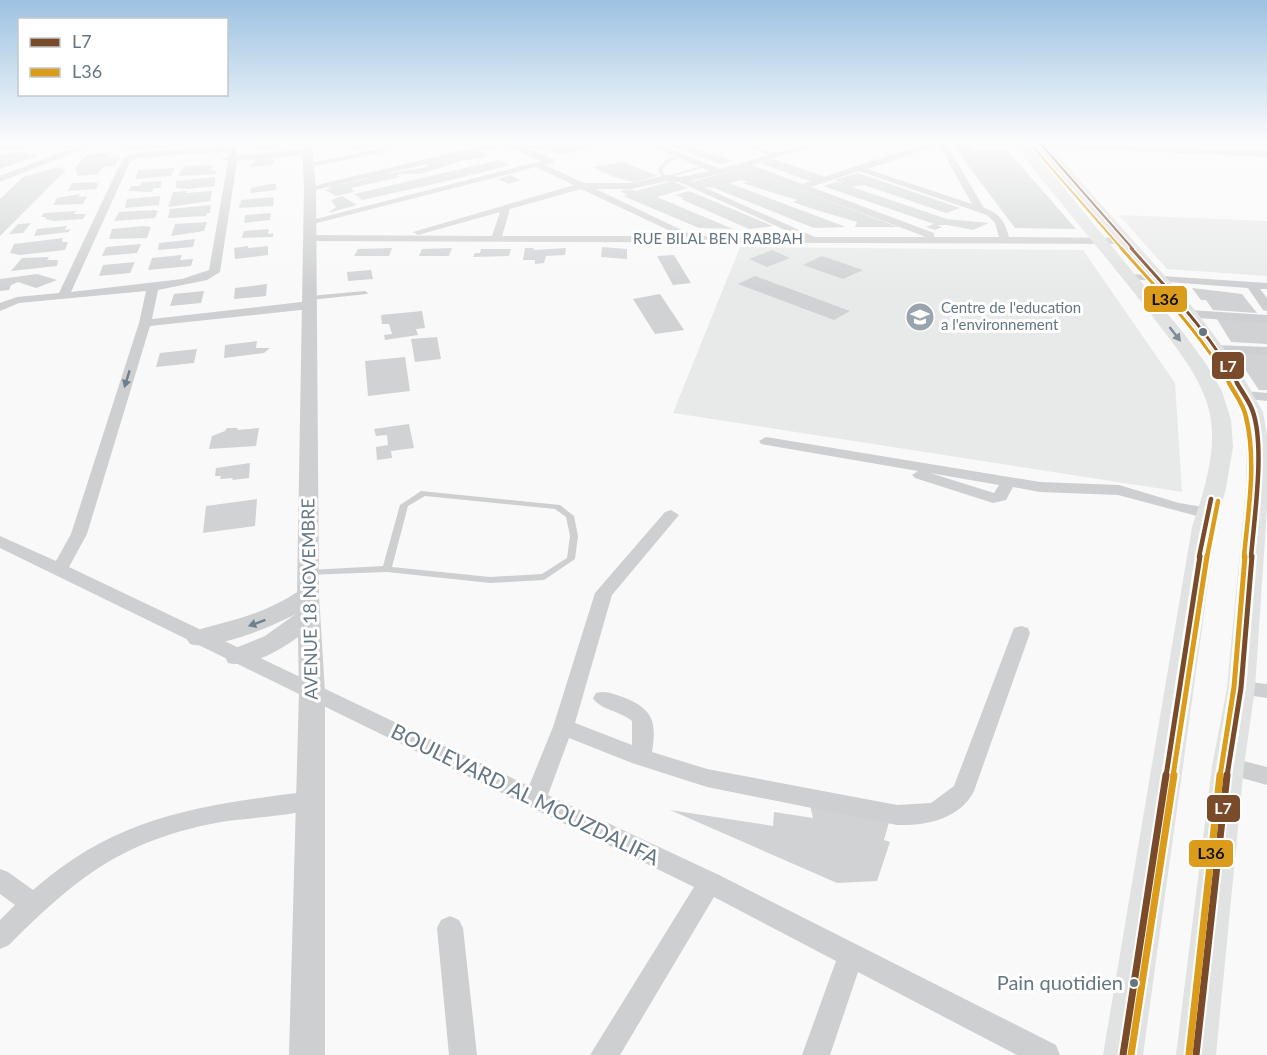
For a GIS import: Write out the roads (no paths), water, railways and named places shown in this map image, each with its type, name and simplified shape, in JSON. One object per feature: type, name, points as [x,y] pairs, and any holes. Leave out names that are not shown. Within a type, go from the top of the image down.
[{"type":"main road","points":[[1072,191],[1143,278],[1202,372],[1220,418],[1223,442],[1206,520],[1123,1055]]},
{"type":"main road","points":[[1143,278],[1189,314],[1215,349],[1256,396],[1253,412],[1262,439],[1259,547],[1241,688],[1228,766],[1196,1055]]},
{"type":"street","points":[[64,295],[111,191]]},
{"type":"street","points":[[0,307],[10,301],[202,280],[214,272],[228,191]]},
{"type":"street","name":"AVENUE 18 NOVEMBRE","points":[[307,1055],[312,800],[312,692],[308,595],[310,191]]},
{"type":"street","points":[[309,230],[446,191]]},
{"type":"street","points":[[402,237],[562,191]]},
{"type":"street","points":[[592,191],[694,238]]},
{"type":"street","points":[[706,191],[816,240]]},
{"type":"street","points":[[813,191],[941,239]]},
{"type":"street","points":[[927,191],[980,209],[997,218],[1003,227],[1005,240]]},
{"type":"street","points":[[970,191],[980,209]]},
{"type":"street","points":[[496,239],[506,207]]},
{"type":"street","name":"RUE BILAL BEN RABBAH","points":[[309,230],[402,237],[496,239],[1114,240]]},
{"type":"street","points":[[1143,278],[1267,285]]},
{"type":"street","points":[[1252,285],[1267,307]]},
{"type":"street","points":[[59,570],[79,534],[145,323],[153,286]]},
{"type":"street","points":[[145,323],[310,301]]},
{"type":"street","points":[[1189,314],[1267,319]]},
{"type":"street","points":[[1215,349],[1267,351]]},
{"type":"street","points":[[766,441],[912,465],[915,471],[923,476],[988,497],[1000,496],[1009,482],[1049,488],[1094,488],[1184,517],[1206,520]]},
{"type":"street","points":[[535,800],[562,727],[604,593],[671,515]]},
{"type":"street","name":"BOULEVARD AL MOUZDALIFA","points":[[0,541],[710,883],[1046,1055]]},
{"type":"street","points":[[198,638],[263,622],[290,609],[308,595]]},
{"type":"street","points":[[237,657],[274,642],[308,595]]},
{"type":"street","points":[[562,727],[640,757],[707,778],[897,814],[924,815],[947,807],[963,791],[1021,633]]},
{"type":"street","points":[[1241,688],[1267,691]]},
{"type":"street","points":[[603,698],[633,711],[644,722],[646,729],[640,757]]},
{"type":"street","points":[[1228,766],[1267,776]]},
{"type":"street","points":[[0,937],[33,904],[92,860],[131,837],[169,825],[312,800]]},
{"type":"street","points":[[0,880],[33,904]]},
{"type":"street","points":[[604,1055],[710,883]]},
{"type":"street","points":[[450,927],[463,1055]]},
{"type":"street","points":[[816,1055],[851,954]]},
{"type":"lane","points":[[310,301],[365,293]]},
{"type":"lane","points":[[308,595],[387,569],[490,580],[544,577],[571,559],[574,536],[570,516],[557,507],[424,493],[404,505],[387,569]]},
{"type":"place","name":"Centre de l'education a l'environnement","points":[[920,317]]},
{"type":"place","name":"Pain quotidien","points":[[1134,983]]}]
